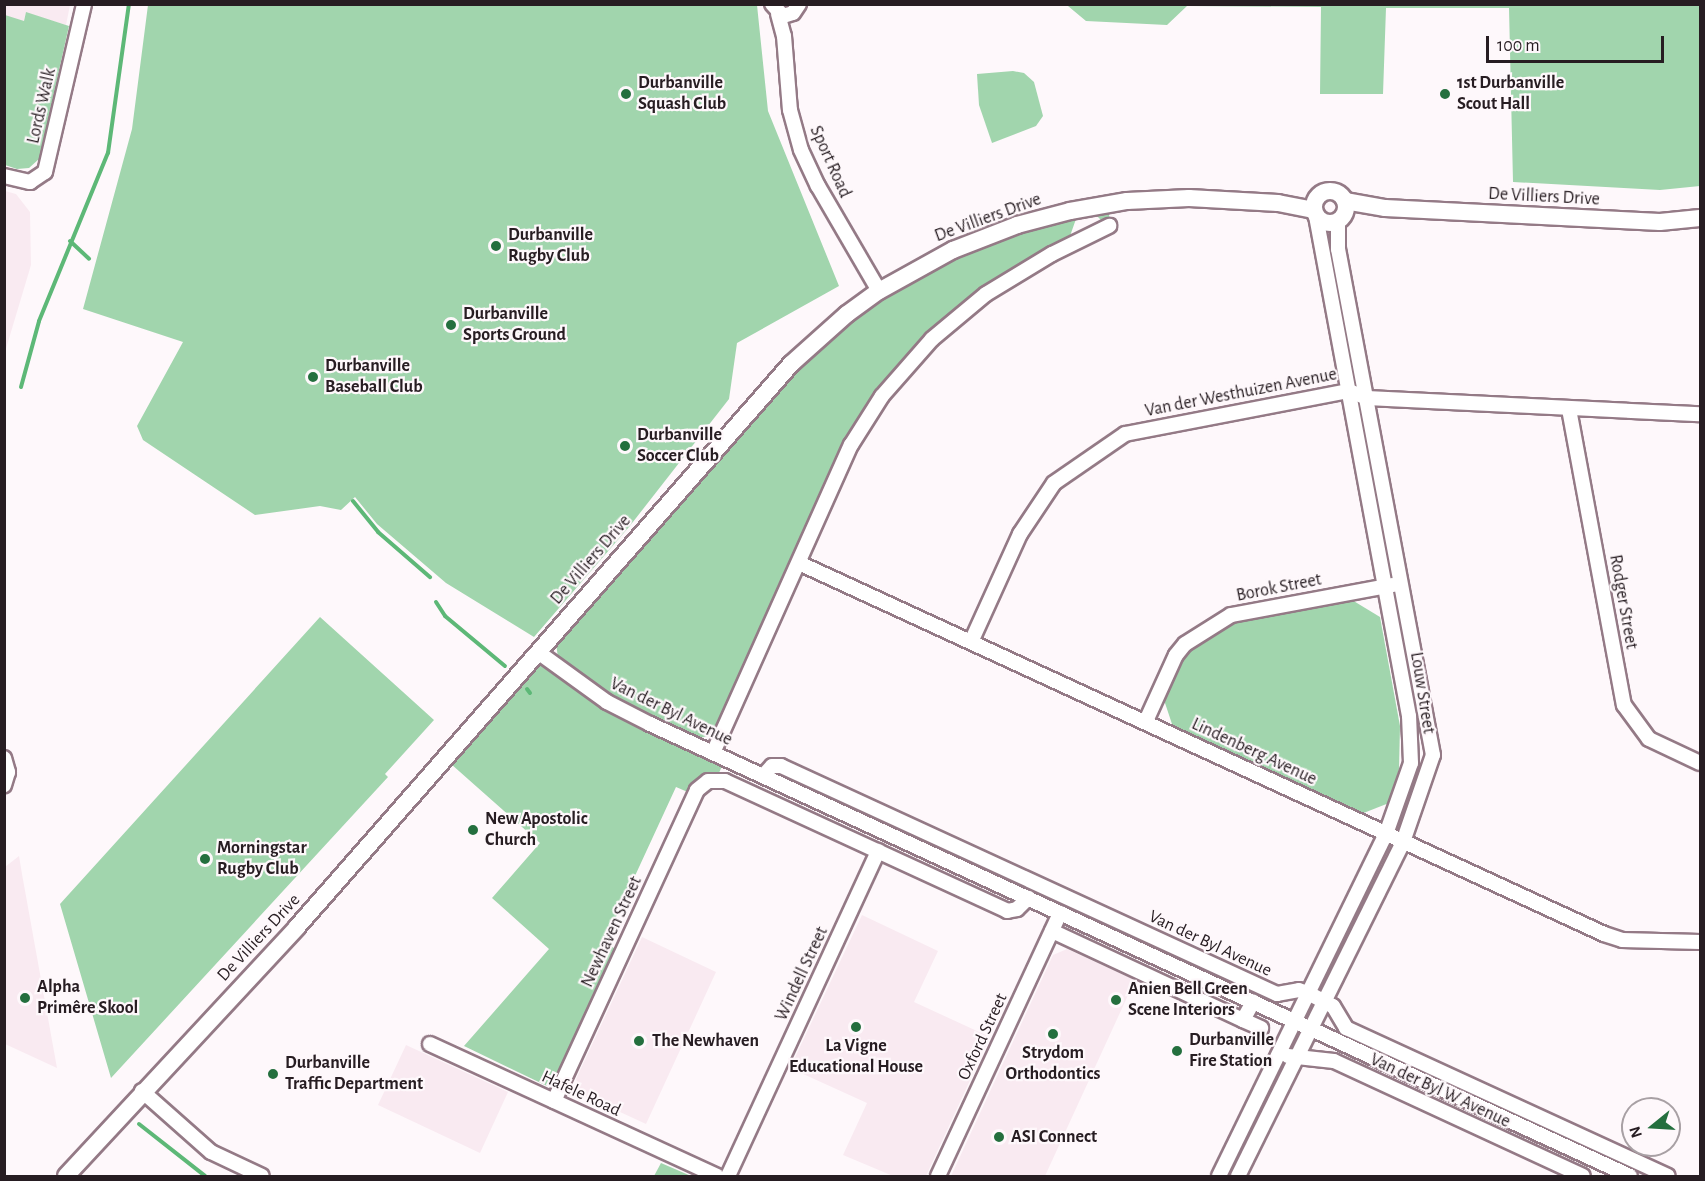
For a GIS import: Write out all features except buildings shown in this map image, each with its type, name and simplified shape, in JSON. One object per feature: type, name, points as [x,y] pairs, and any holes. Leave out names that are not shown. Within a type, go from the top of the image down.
[{"type":"street","name":"Lords Walk","points":[[4,176],[30,182],[45,172],[84,4]]},
{"type":"street","points":[[775,9],[796,9]]},
{"type":"street","name":"Sport Road","points":[[775,9],[784,36],[786,88],[801,150],[818,186],[879,291]]},
{"type":"street","name":"Sport Road","points":[[784,36],[796,9]]},
{"type":"street","points":[[1333,192],[1342,212],[1326,223],[1316,208],[1333,192]]},
{"type":"street","name":"De Villiers Drive","points":[[66,1176],[142,1091],[297,927],[790,364],[827,330],[879,291],[973,241],[1070,211],[1158,199],[1278,202],[1316,208]]},
{"type":"street","name":"Louw Street","points":[[1219,1176],[1310,994],[1386,834],[1408,776],[1412,739],[1316,208]]},
{"type":"street","name":"De Villiers Drive","points":[[1342,212],[1385,208],[1660,222],[1701,218]]},
{"type":"street","name":"Louw Street","points":[[1239,1176],[1403,842],[1434,751],[1338,249],[1342,212]]},
{"type":"street","points":[[712,753],[851,446],[882,396],[914,357],[951,322],[996,287],[1109,226]]},
{"type":"street","name":"Van der Westhuizen Avenue","points":[[971,642],[1020,534],[1054,483],[1116,438],[1162,425],[1349,391],[1367,398],[1701,414]]},
{"type":"street","name":"Rodger Street","points":[[1569,409],[1624,705],[1649,739],[1701,763]]},
{"type":"street","name":"Lindenberg Avenue","points":[[799,563],[1604,934],[1622,940],[1701,942]]},
{"type":"street","name":"Borok Street","points":[[1146,721],[1176,655],[1185,644],[1231,615],[1402,583]]},
{"type":"street","name":"Van der Byl Avenue","points":[[538,652],[607,702],[712,753],[1630,1176]]},
{"type":"street","points":[[4,758],[8,772],[4,785]]},
{"type":"street","name":"Van der Byl Avenue","points":[[763,777],[772,766],[781,766],[1277,994],[1299,990],[1325,1000]]},
{"type":"street","name":"Newhaven Street","points":[[554,1101],[698,790],[708,781],[725,781],[878,851]]},
{"type":"street","points":[[878,851],[1007,911],[1017,909],[1028,898]]},
{"type":"street","name":"Windell Street","points":[[728,1176],[878,851]]},
{"type":"street","name":"Oxford Street","points":[[938,1176],[1060,913]]},
{"type":"street","points":[[1052,931],[1261,1028]]},
{"type":"street","points":[[1325,1000],[1346,1028],[1668,1176]]},
{"type":"street","points":[[1243,1020],[1253,1002]]},
{"type":"street","name":"Hafele Road","points":[[430,1044],[717,1176]]},
{"type":"street","name":"Van der Byl W Avenue","points":[[1279,1052],[1296,1059],[1334,1061],[1583,1176]]},
{"type":"street","points":[[142,1091],[211,1152],[262,1176]]},
{"type":"shaded area","points":[[5,5],[70,5],[66,25],[26,13],[5,84]]},
{"type":"shaded area","points":[[5,191],[16,194],[30,212],[31,265],[5,352]]},
{"type":"shaded area","name":"Alpha Primêre Skool","points":[[19,856],[57,1068],[5,1044],[5,867]]},
{"type":"shaded area","name":"La Vigne Educational House","points":[[862,915],[938,951],[914,1002],[990,1037],[926,1176],[893,1176],[843,1155],[867,1103],[790,1068]]},
{"type":"shaded area","name":"The Newhaven","points":[[642,937],[716,972],[646,1124],[581,1094],[576,1079]]},
{"type":"shaded area","points":[[1067,949],[1135,980],[1045,1176],[951,1176],[1053,955]]},
{"type":"shaded area","points":[[406,1045],[508,1092],[480,1153],[378,1105]]},
{"type":"green space","name":"Durbanville Sports Ground","points":[[148,5],[757,5],[768,111],[839,286],[737,343],[729,399],[629,527],[534,637],[446,583],[377,524],[355,497],[341,510],[320,506],[255,515],[143,440],[137,426],[183,342],[83,309],[132,129]]},
{"type":"green space","points":[[1053,5],[1700,5],[1700,186],[1660,190],[1513,182],[1509,8],[1386,8],[1383,94],[1320,94],[1321,7],[1187,6],[1167,25],[1086,21],[1068,6]]},
{"type":"green space","points":[[26,12],[69,26],[39,159],[29,168],[17,169],[5,165],[5,15],[24,21]]},
{"type":"green space","points":[[1013,71],[1024,73],[1034,82],[1043,116],[1036,126],[992,143],[979,105],[977,74]]},
{"type":"green space","points":[[1108,210],[1110,220],[1103,222],[1096,215],[1076,219],[1070,236],[972,297],[943,320],[896,369],[877,395],[712,735],[700,738],[648,715],[595,685],[558,658],[556,643],[791,375],[868,306],[971,248],[1041,223]]},
{"type":"green space","points":[[1352,600],[1380,617],[1400,726],[1399,769],[1389,803],[1361,814],[1173,727],[1164,700],[1186,650],[1232,621]]},
{"type":"green space","name":"Morningstar Rugby Club","points":[[320,617],[434,720],[385,774],[388,777],[111,1078],[60,904]]},
{"type":"green space","points":[[542,665],[611,711],[722,766],[719,773],[709,775],[690,793],[676,787],[604,943],[618,950],[556,1081],[547,1086],[464,1046],[549,949],[492,898],[540,843],[451,764],[529,671]]},
{"type":"green space","points":[[661,1163],[691,1176],[654,1176]]},
{"type":"waterway","points":[[21,387],[39,321],[108,153],[129,4]]},
{"type":"waterway","points":[[70,241],[89,259]]},
{"type":"waterway","points":[[353,501],[378,532],[430,577]]},
{"type":"waterway","points":[[436,602],[445,616],[505,666]]},
{"type":"waterway","points":[[527,689],[530,693]]},
{"type":"waterway","points":[[139,1124],[205,1176]]},
{"type":"place","name":"Durbanville Squash Club","points":[[626,94]]},
{"type":"place","name":"1st Durbanville Scout Hall","points":[[1445,94]]},
{"type":"place","name":"Durbanville Rugby Club","points":[[496,246]]},
{"type":"place","name":"Durbanville Sports Ground","points":[[451,325]]},
{"type":"place","name":"Durbanville Baseball Club","points":[[313,377]]},
{"type":"place","name":"Durbanville Soccer Club","points":[[625,446]]},
{"type":"place","name":"New Apostolic Church","points":[[473,830]]},
{"type":"place","name":"Morningstar Rugby Club","points":[[205,859]]},
{"type":"place","name":"Alpha Primêre Skool","points":[[25,998]]},
{"type":"place","name":"Anien Bell Green Scene Interiors","points":[[1116,1000]]},
{"type":"place","name":"La Vigne Educational House","points":[[856,1027]]},
{"type":"place","name":"Strydom Orthodontics","points":[[1053,1034]]},
{"type":"place","name":"The Newhaven","points":[[639,1041]]},
{"type":"place","name":"Durbanville Fire Station","points":[[1177,1051]]},
{"type":"place","name":"Durbanville Traffic Department","points":[[273,1074]]},
{"type":"place","name":"ASI Connect","points":[[999,1137]]}]
